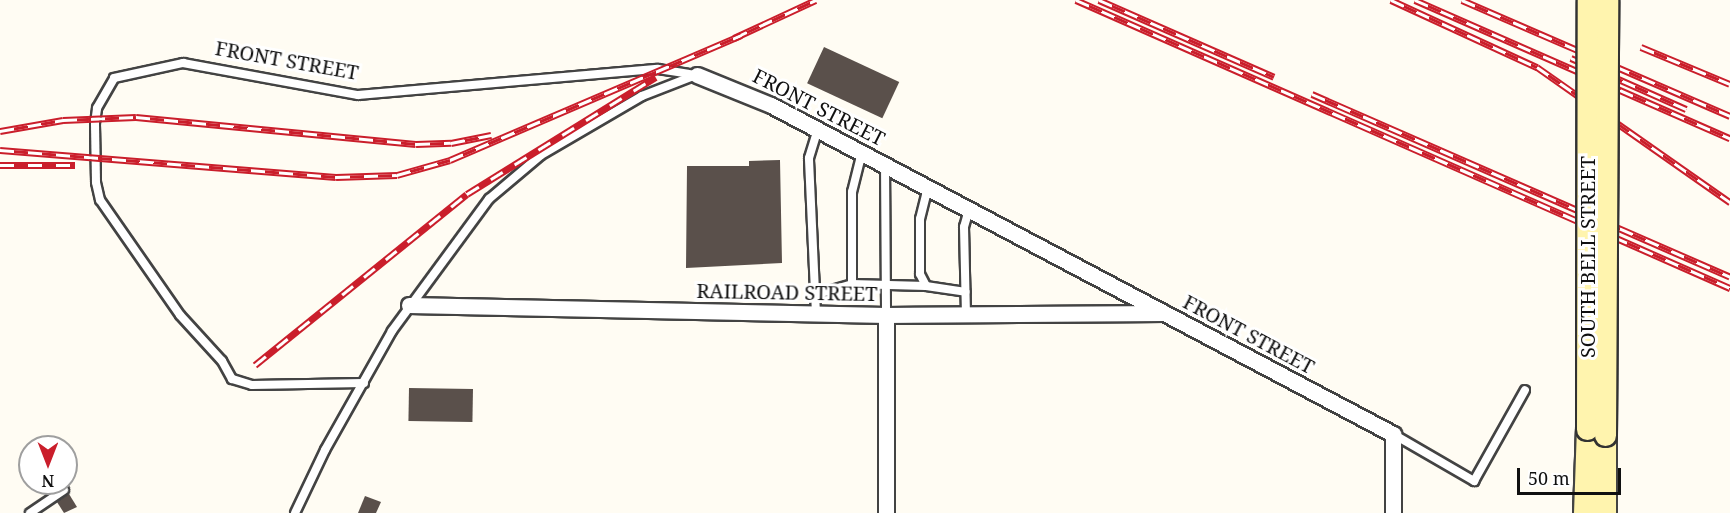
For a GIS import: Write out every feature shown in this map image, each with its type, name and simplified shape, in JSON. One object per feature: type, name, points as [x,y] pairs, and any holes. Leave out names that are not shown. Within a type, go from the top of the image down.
[{"type":"main road","name":"SOUTH BELL STREET","points":[[1588,0],[1596,432],[1605,513]]},
{"type":"main road","name":"SOUTH BELL STREET","points":[[1584,513],[1596,432],[1606,0]]},
{"type":"street","name":"FRONT STREET","points":[[697,75],[745,93],[818,129],[1393,434]]},
{"type":"street","name":"RAILROAD STREET","points":[[409,305],[886,315],[1164,313]]},
{"type":"street","points":[[886,315],[886,513]]},
{"type":"street","points":[[1393,434],[1393,513]]},
{"type":"lane","name":"FRONT STREET","points":[[363,383],[252,385],[232,379],[222,361],[180,315],[100,200],[95,165],[98,108],[114,78],[165,65],[183,63],[358,95],[658,69],[697,75]]},
{"type":"lane","points":[[295,513],[325,450],[409,305],[462,230],[513,176],[642,96],[697,75]]},
{"type":"lane","points":[[816,314],[809,158],[818,129]]},
{"type":"lane","points":[[852,284],[852,192],[862,152]]},
{"type":"lane","points":[[885,164],[886,315]]},
{"type":"lane","points":[[926,286],[920,274],[920,219],[928,187]]},
{"type":"lane","points":[[966,315],[964,227],[970,208]]},
{"type":"lane","points":[[814,295],[852,284],[886,288],[926,286],[966,292]]},
{"type":"lane","points":[[1393,434],[1474,481],[1525,390]]},
{"type":"lane","points":[[30,513],[57,495]]},
{"type":"building","points":[[824,47],[899,82],[882,118],[807,83]]},
{"type":"building","points":[[780,160],[782,263],[686,268],[687,166],[749,166],[749,161]]},
{"type":"building","points":[[409,388],[473,389],[472,422],[408,421]]},
{"type":"building","points":[[70,495],[77,507],[64,513],[57,502]]},
{"type":"building","points":[[365,496],[381,502],[376,513],[358,513]]},
{"type":"railway","points":[[734,38],[816,0]]},
{"type":"railway","points":[[1076,0],[1730,288]]},
{"type":"railway","points":[[1099,0],[1274,77]]},
{"type":"railway","points":[[1391,0],[1537,67],[1730,202]]},
{"type":"railway","points":[[1415,0],[1730,138]]},
{"type":"railway","points":[[1462,0],[1730,116]]},
{"type":"railway","points":[[0,150],[336,177],[397,175],[450,160],[741,35]]},
{"type":"railway","points":[[1641,47],[1730,84]]},
{"type":"railway","points":[[1571,58],[1686,109]]},
{"type":"railway","points":[[255,365],[467,194],[656,77]]},
{"type":"railway","points":[[1312,94],[1730,277]]},
{"type":"railway","points":[[0,131],[63,120],[136,117],[416,144],[451,143],[491,135]]},
{"type":"railway","points":[[0,165],[75,165]]}]
